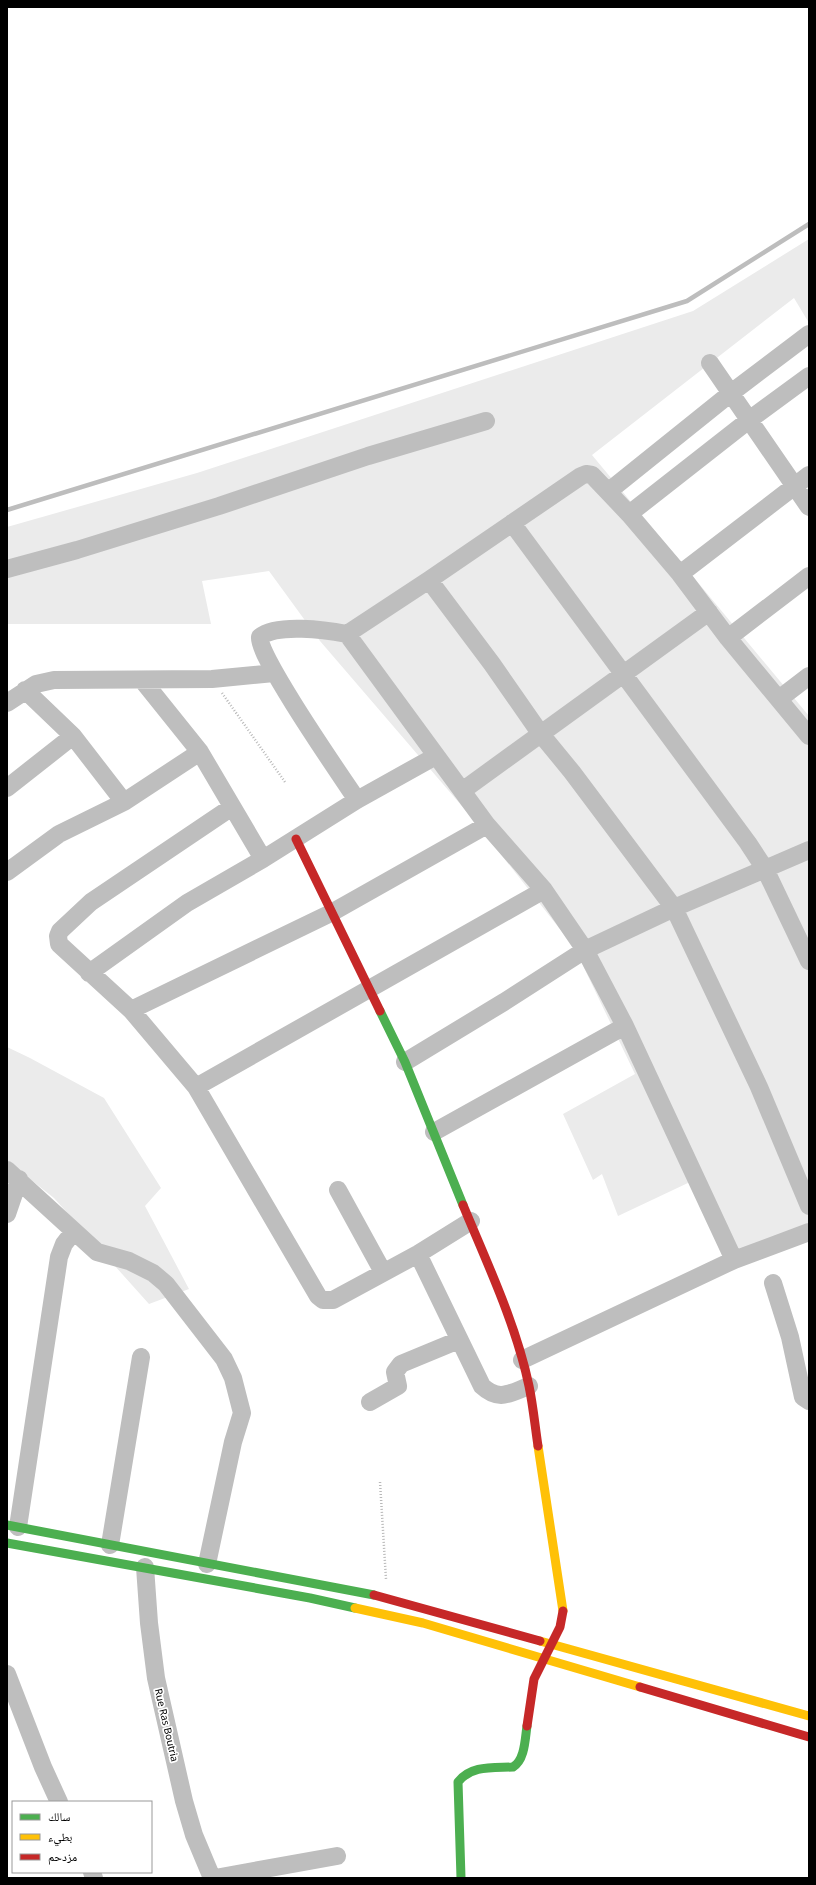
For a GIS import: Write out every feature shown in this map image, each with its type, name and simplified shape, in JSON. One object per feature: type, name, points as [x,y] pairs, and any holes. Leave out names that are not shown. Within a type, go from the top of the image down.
[{"type":"street","points":[[608,491],[731,393],[809,334]]},
{"type":"street","points":[[710,363],[809,507]]},
{"type":"street","points":[[629,514],[749,420],[809,376]]},
{"type":"street","points":[[7,569],[77,550],[219,506],[368,456],[486,421]]},
{"type":"street","points":[[347,634],[586,474],[592,475],[629,514],[680,574],[728,638],[809,736]]},
{"type":"street","points":[[680,574],[809,475]]},
{"type":"street","points":[[512,523],[625,673],[748,843],[765,869],[809,961]]},
{"type":"street","points":[[728,638],[809,576]]},
{"type":"street","points":[[429,580],[492,664],[540,733],[572,772],[674,908],[759,1087],[809,1206]]},
{"type":"street","points":[[462,791],[709,612]]},
{"type":"street","points":[[357,800],[274,673],[259,641],[261,635],[268,632],[317,628],[347,634],[487,825],[544,890],[585,950],[625,1026],[734,1260]]},
{"type":"street","points":[[7,703],[36,684],[54,680],[212,679],[274,673]]},
{"type":"street","points":[[779,699],[809,676]]},
{"type":"street","points":[[142,680],[200,752],[264,859]]},
{"type":"street","points":[[25,690],[73,736],[124,802]]},
{"type":"street","points":[[7,788],[73,736]]},
{"type":"street","points":[[7,872],[59,834],[124,802],[200,752]]},
{"type":"street","points":[[89,973],[188,903],[264,859],[357,800],[436,756]]},
{"type":"street","points":[[232,807],[91,902],[60,931],[58,936],[59,944],[131,1010],[196,1087],[318,1296],[323,1300],[332,1300],[418,1254],[471,1221]]},
{"type":"street","points":[[131,1010],[331,913],[487,825]]},
{"type":"street","points":[[296,839],[331,913],[371,989],[405,1062],[499,1292],[522,1360],[529,1386],[563,1613],[560,1628],[534,1679],[522,1755],[518,1764],[513,1767],[474,1770],[461,1777],[458,1782],[461,1878]]},
{"type":"street","points":[[405,1062],[504,1002],[585,950],[674,908],[809,850]]},
{"type":"street","points":[[196,1087],[544,890]]},
{"type":"street","points":[[434,1132],[625,1026]]},
{"type":"street","points":[[7,1214],[13,1174]]},
{"type":"street","points":[[13,1174],[97,1252],[143,1266],[162,1280],[192,1317],[202,1332],[220,1351],[233,1378],[242,1413],[231,1449],[207,1564]]},
{"type":"street","points":[[338,1190],[383,1272]]},
{"type":"street","points":[[74,1231],[64,1244],[59,1257],[12,1526],[387,1598],[809,1716]]},
{"type":"street","points":[[522,1360],[734,1260],[809,1232]]},
{"type":"street","points":[[418,1254],[482,1386],[489,1393],[501,1396],[529,1386]]},
{"type":"street","points":[[773,1283],[790,1337],[803,1397],[809,1401]]},
{"type":"street","points":[[370,1402],[398,1386],[395,1372],[401,1364],[460,1340]]},
{"type":"street","points":[[110,1545],[142,1357]]},
{"type":"street","points":[[7,1543],[310,1598],[402,1618],[809,1737]]},
{"type":"street","name":"Rue Ras Boutria","points":[[145,1567],[149,1623],[156,1678],[184,1801],[194,1835],[212,1878]]},
{"type":"street","points":[[7,1674],[43,1767],[60,1801]]},
{"type":"street","points":[[215,1878],[338,1856]]},
{"type":"path","points":[[212,679],[285,782]]},
{"type":"path","points":[[380,1482],[387,1598]]},
{"type":"shaded area","points":[[809,239],[809,323],[794,298],[592,455],[809,716],[809,1240],[729,1270],[690,1182],[618,1216],[602,1174],[593,1180],[563,1114],[635,1074],[574,947],[473,819],[320,641],[269,571],[202,581],[211,624],[7,624],[7,527],[197,473],[693,311]]},
{"type":"shaded area","points":[[7,1047],[104,1098],[161,1188],[145,1206],[189,1289],[149,1304],[54,1198],[7,1161]]},
{"type":"waterway","points":[[7,510],[687,301],[809,224]]},
{"type":"traffic: fast","points":[[380,1011],[405,1062],[463,1205]]},
{"type":"traffic: fast","points":[[7,1525],[374,1595]]},
{"type":"traffic: fast","points":[[7,1543],[310,1598],[355,1608]]},
{"type":"traffic: fast","points":[[461,1878],[458,1782],[463,1777],[476,1770],[483,1768],[513,1767],[517,1764],[525,1743],[527,1726]]},
{"type":"traffic: slow","points":[[538,1446],[563,1611]]},
{"type":"traffic: slow","points":[[355,1608],[423,1623],[640,1687]]},
{"type":"traffic: slow","points":[[540,1641],[809,1716]]},
{"type":"traffic: jam","points":[[296,839],[380,1011]]},
{"type":"traffic: jam","points":[[463,1205],[500,1294],[517,1340],[529,1386],[538,1446]]},
{"type":"traffic: jam","points":[[374,1595],[540,1641]]},
{"type":"traffic: jam","points":[[527,1726],[534,1679],[560,1627],[563,1611]]},
{"type":"traffic: jam","points":[[640,1687],[809,1737]]}]
